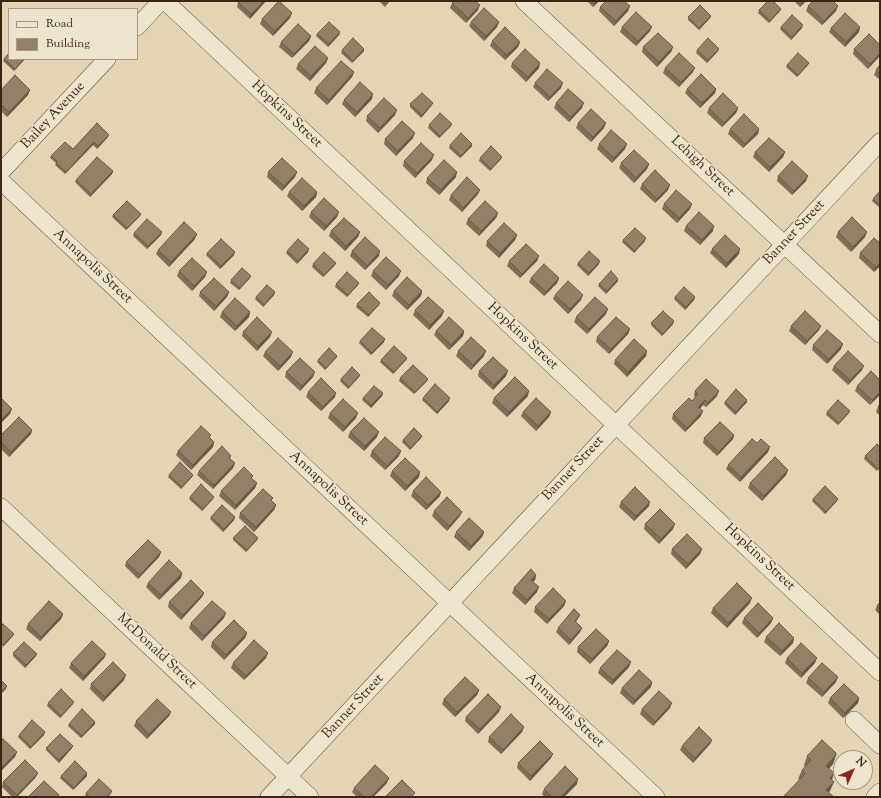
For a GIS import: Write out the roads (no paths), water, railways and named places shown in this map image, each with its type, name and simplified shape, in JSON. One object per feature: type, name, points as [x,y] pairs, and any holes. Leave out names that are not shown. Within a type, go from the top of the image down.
[{"type":"street","points":[[138,25],[161,1]]},
{"type":"street","name":"Hopkins Street","points":[[165,1],[880,672]]},
{"type":"street","name":"Lehigh Street","points":[[524,1],[880,334]]},
{"type":"street","name":"Bailey Avenue","points":[[1,172],[106,60]]},
{"type":"street","name":"Banner Street","points":[[269,797],[880,142]]},
{"type":"street","name":"Annapolis Street","points":[[1,181],[656,797]]},
{"type":"street","name":"McDonald Street","points":[[1,506],[310,797]]},
{"type":"street","points":[[854,720],[880,745]]},
{"type":"street","points":[[875,797],[880,792]]}]
